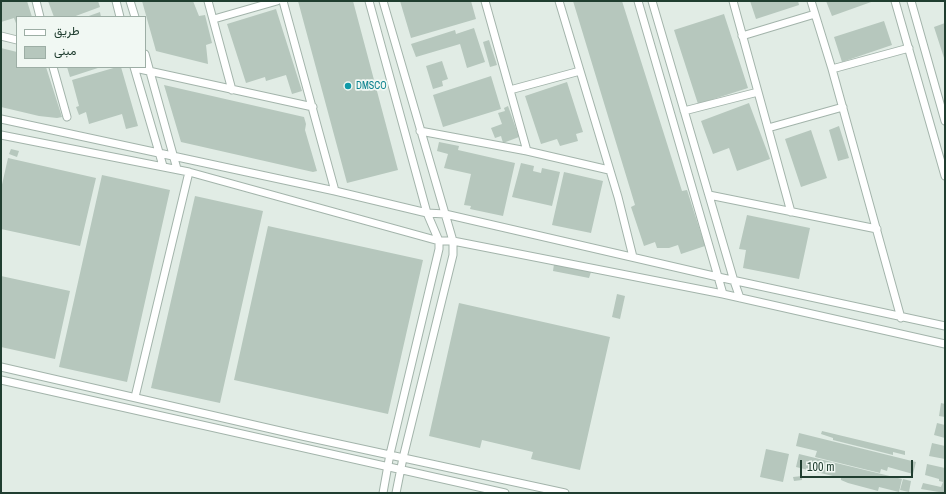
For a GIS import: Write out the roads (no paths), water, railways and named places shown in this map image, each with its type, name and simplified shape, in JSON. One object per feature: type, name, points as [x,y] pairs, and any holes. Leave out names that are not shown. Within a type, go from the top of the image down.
[{"type":"street","points":[[36,1],[40,16]]},
{"type":"street","points":[[116,1],[120,16]]},
{"type":"street","points":[[130,1],[135,16]]},
{"type":"street","points":[[208,1],[232,90]]},
{"type":"street","points":[[214,19],[277,1]]},
{"type":"street","points":[[284,1],[335,190]]},
{"type":"street","points":[[369,1],[427,213],[439,241],[439,249],[390,454],[383,493]]},
{"type":"street","points":[[383,1],[453,241],[452,255],[403,458],[402,470],[396,493]]},
{"type":"street","points":[[558,1],[618,197],[633,257]]},
{"type":"street","points":[[638,1],[723,294]]},
{"type":"street","points":[[652,1],[708,195],[740,298]]},
{"type":"street","points":[[732,1],[791,212]]},
{"type":"street","points":[[811,1],[843,107],[901,318]]},
{"type":"street","points":[[896,1],[945,176]]},
{"type":"street","points":[[911,1],[945,121]]},
{"type":"street","points":[[488,2],[527,151]]},
{"type":"street","points":[[742,36],[815,14]]},
{"type":"street","points":[[1,36],[16,40]]},
{"type":"street","points":[[832,70],[909,48]]},
{"type":"street","points":[[146,58],[175,157],[177,169]]},
{"type":"street","points":[[53,68],[67,117]]},
{"type":"street","points":[[134,68],[162,166]]},
{"type":"street","points":[[139,68],[313,107]]},
{"type":"street","points":[[510,90],[580,71]]},
{"type":"street","points":[[684,111],[758,92]]},
{"type":"street","points":[[768,128],[843,107]]},
{"type":"street","points":[[1,119],[159,154],[335,190],[427,213],[445,214],[734,281],[901,318],[945,326]]},
{"type":"street","points":[[420,131],[527,151],[609,170]]},
{"type":"street","points":[[1,135],[177,169],[439,241],[453,241],[723,294],[945,344]]},
{"type":"street","points":[[135,397],[189,172]]},
{"type":"street","points":[[708,195],[877,229]]},
{"type":"street","points":[[1,367],[565,493]]},
{"type":"street","points":[[1,380],[505,493]]},
{"type":"place","name":"DMSCO","points":[[348,86]]}]
